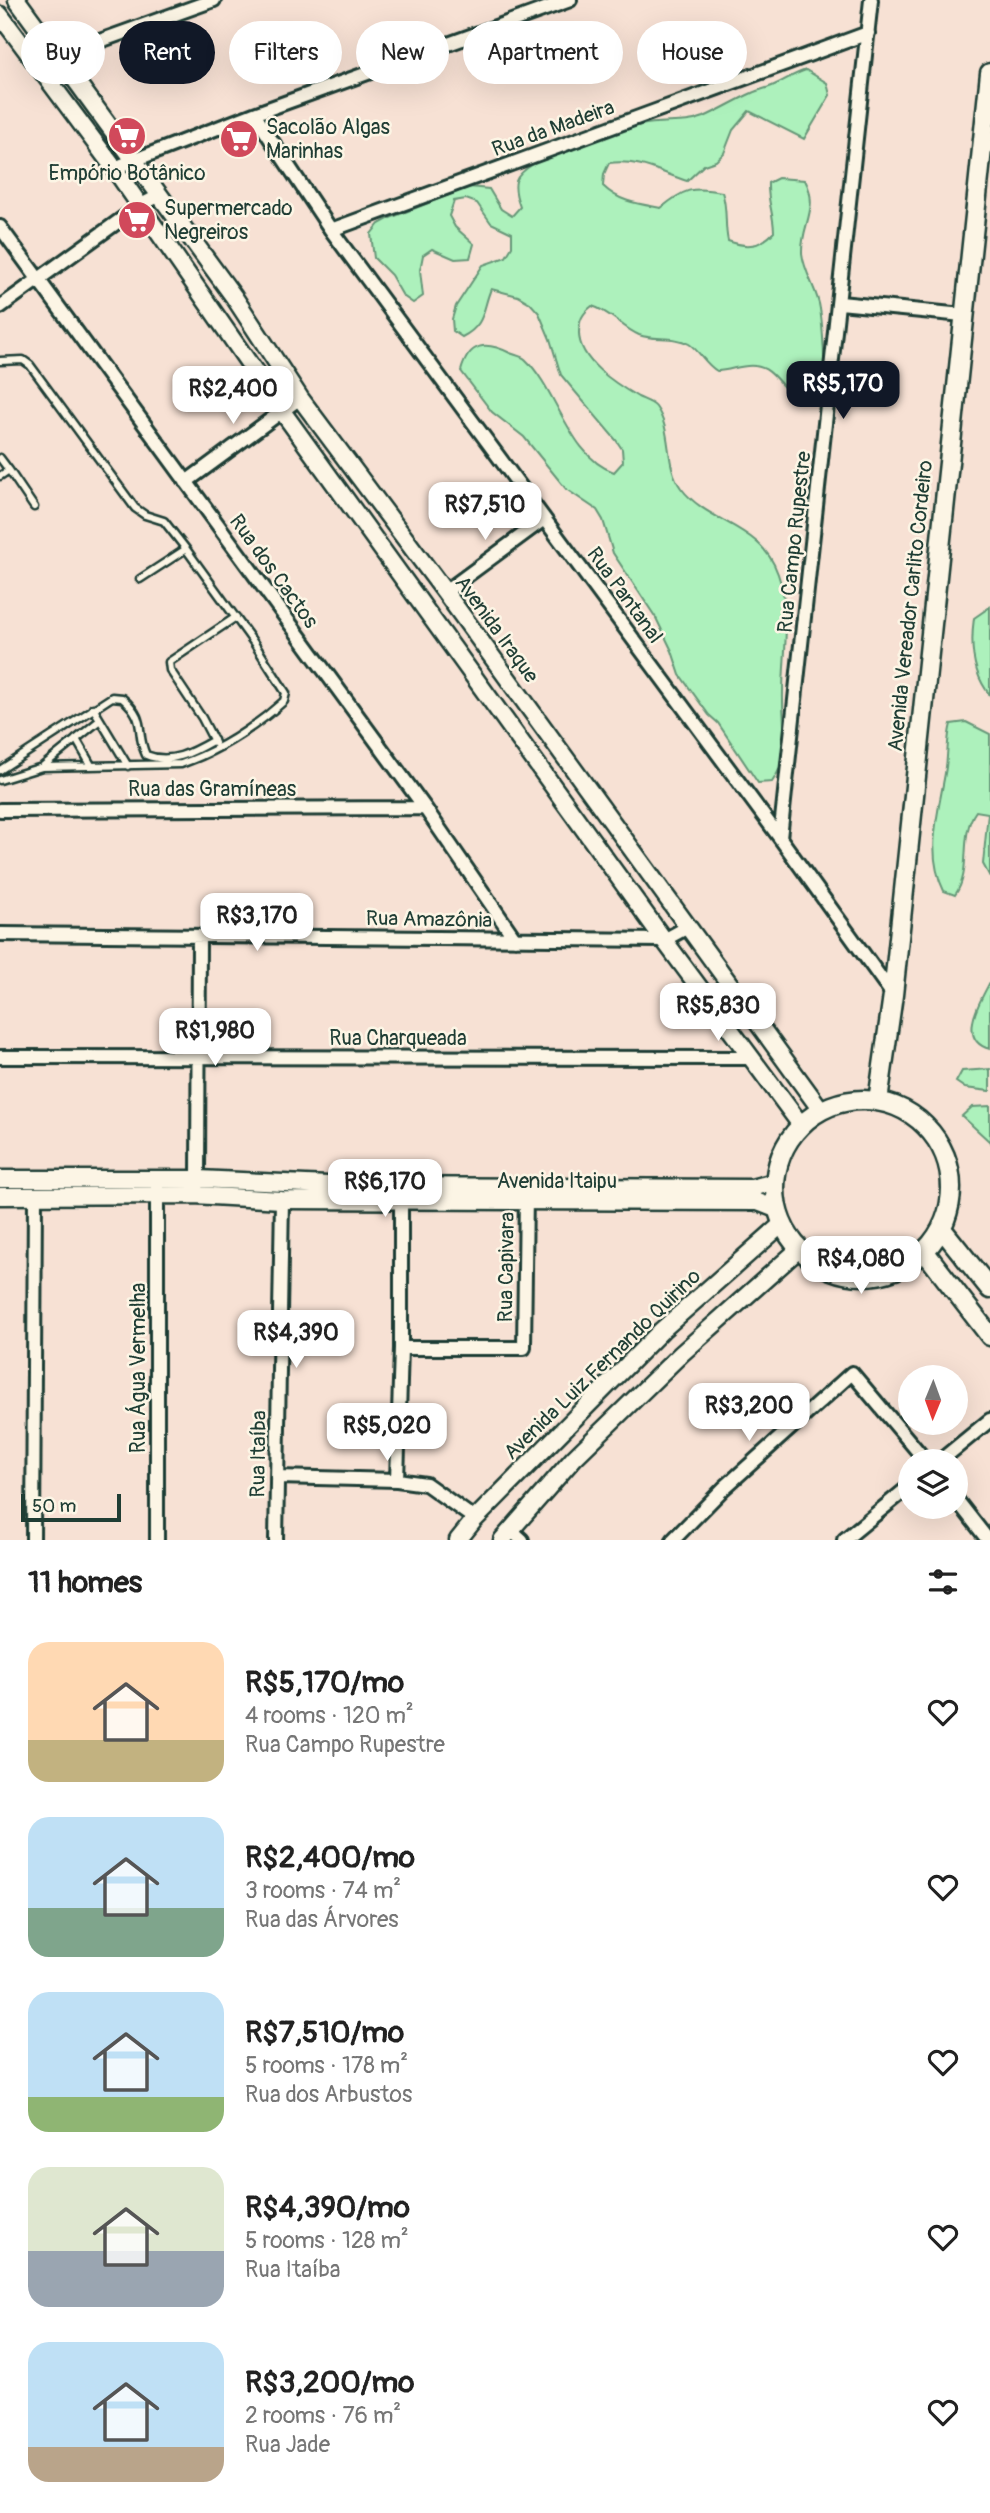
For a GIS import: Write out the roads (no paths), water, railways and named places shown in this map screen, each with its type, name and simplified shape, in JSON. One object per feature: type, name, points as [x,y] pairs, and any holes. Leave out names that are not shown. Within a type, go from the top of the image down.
[{"type":"main road","name":"Avenida Vereador Carlito Cordeiro","points":[[878,1101],[893,995],[990,72]]},
{"type":"main road","points":[[878,1101],[914,1116],[940,1144],[951,1181],[951,1201],[942,1229],[925,1252],[906,1265],[884,1274],[861,1277],[827,1269],[798,1250],[779,1217],[774,1182],[777,1163],[787,1142],[801,1125],[821,1110],[839,1103],[878,1101]]},
{"type":"main road","points":[[942,1229],[990,1289]]},
{"type":"main road","points":[[925,1252],[990,1336]]},
{"type":"street","name":"Avenida Iraque","points":[[17,0],[32,21]]},
{"type":"street","points":[[105,39],[214,0]]},
{"type":"street","points":[[114,168],[254,114],[570,0]]},
{"type":"street","name":"Rua Campo Rupestre","points":[[780,838],[871,0]]},
{"type":"street","points":[[0,15],[141,205],[282,411],[801,1125]]},
{"type":"street","name":"Rua da Madeira","points":[[331,230],[868,33]]},
{"type":"street","name":"Avenida Iraque","points":[[78,84],[234,297],[300,398],[445,592],[686,928],[821,1110]]},
{"type":"street","name":"Rua Pantanal","points":[[254,114],[331,230],[893,995]]},
{"type":"street","points":[[0,307],[141,205],[160,195]]},
{"type":"street","name":"Rua dos Cactos","points":[[0,227],[425,808],[514,939]]},
{"type":"street","points":[[840,303],[963,316]]},
{"type":"street","points":[[186,482],[300,398]]},
{"type":"street","points":[[445,592],[544,519]]},
{"type":"street","name":"Rua das Gramíneas","points":[[3,807],[425,808]]},
{"type":"street","name":"Rua Amazônia","points":[[0,934],[664,940],[686,928]]},
{"type":"street","points":[[196,1187],[199,936]]},
{"type":"street","name":"Rua Charqueada","points":[[0,1056],[753,1058]]},
{"type":"street","name":"Avenida Itaipu","points":[[0,1179],[156,1179],[282,1200],[401,1193]]},
{"type":"street","name":"Rua Água Vermelha","points":[[156,1179],[157,1540]]},
{"type":"street","name":"Avenida Itaipu","points":[[526,1194],[752,1188],[774,1182]]},
{"type":"street","name":"Avenida Itaipu","points":[[0,1196],[158,1196],[196,1187],[526,1194],[758,1202],[779,1217]]},
{"type":"street","points":[[397,1480],[401,1348],[401,1193]]},
{"type":"street","name":"Rua Capivara","points":[[401,1348],[524,1348],[526,1194]]},
{"type":"street","points":[[33,1540],[35,1196]]},
{"type":"street","name":"Rua Itaíba","points":[[276,1540],[282,1200]]},
{"type":"street","name":"Avenida Luiz Fernando Quirino","points":[[458,1540],[554,1437],[779,1217]]},
{"type":"street","points":[[512,1537],[574,1458],[681,1354],[798,1250]]},
{"type":"street","points":[[673,1540],[724,1488],[852,1373],[916,1449]]},
{"type":"street","points":[[955,1449],[990,1420]]},
{"type":"street","points":[[554,1437],[570,1448],[574,1458]]},
{"type":"street","points":[[277,1477],[397,1480],[426,1484],[475,1519]]},
{"type":"street","points":[[844,1540],[898,1496]]},
{"type":"street","points":[[968,1514],[988,1540]]},
{"type":"lane","points":[[0,361],[23,360],[30,365],[135,508],[164,521],[186,549],[274,671],[286,693],[284,701],[248,728],[218,748],[181,764],[42,767],[0,780]]},
{"type":"lane","points":[[0,458],[34,507]]},
{"type":"lane","points":[[0,476],[9,471]]},
{"type":"lane","points":[[140,579],[186,549]]},
{"type":"lane","points":[[218,748],[170,670],[169,662],[236,617]]},
{"type":"lane","points":[[0,770],[106,699],[122,698],[137,714],[141,722],[144,751],[153,758],[173,759],[184,756],[214,740]]},
{"type":"lane","points":[[93,708],[128,766]]},
{"type":"lane","points":[[42,767],[100,720]]},
{"type":"lane","points":[[76,739],[91,765]]},
{"type":"place","name":"Empório Botânico","points":[[127,136]]},
{"type":"place","name":"Sacolão Algas Marinhas","points":[[239,139]]},
{"type":"place","name":"Supermercado Negreiros","points":[[137,220]]}]
